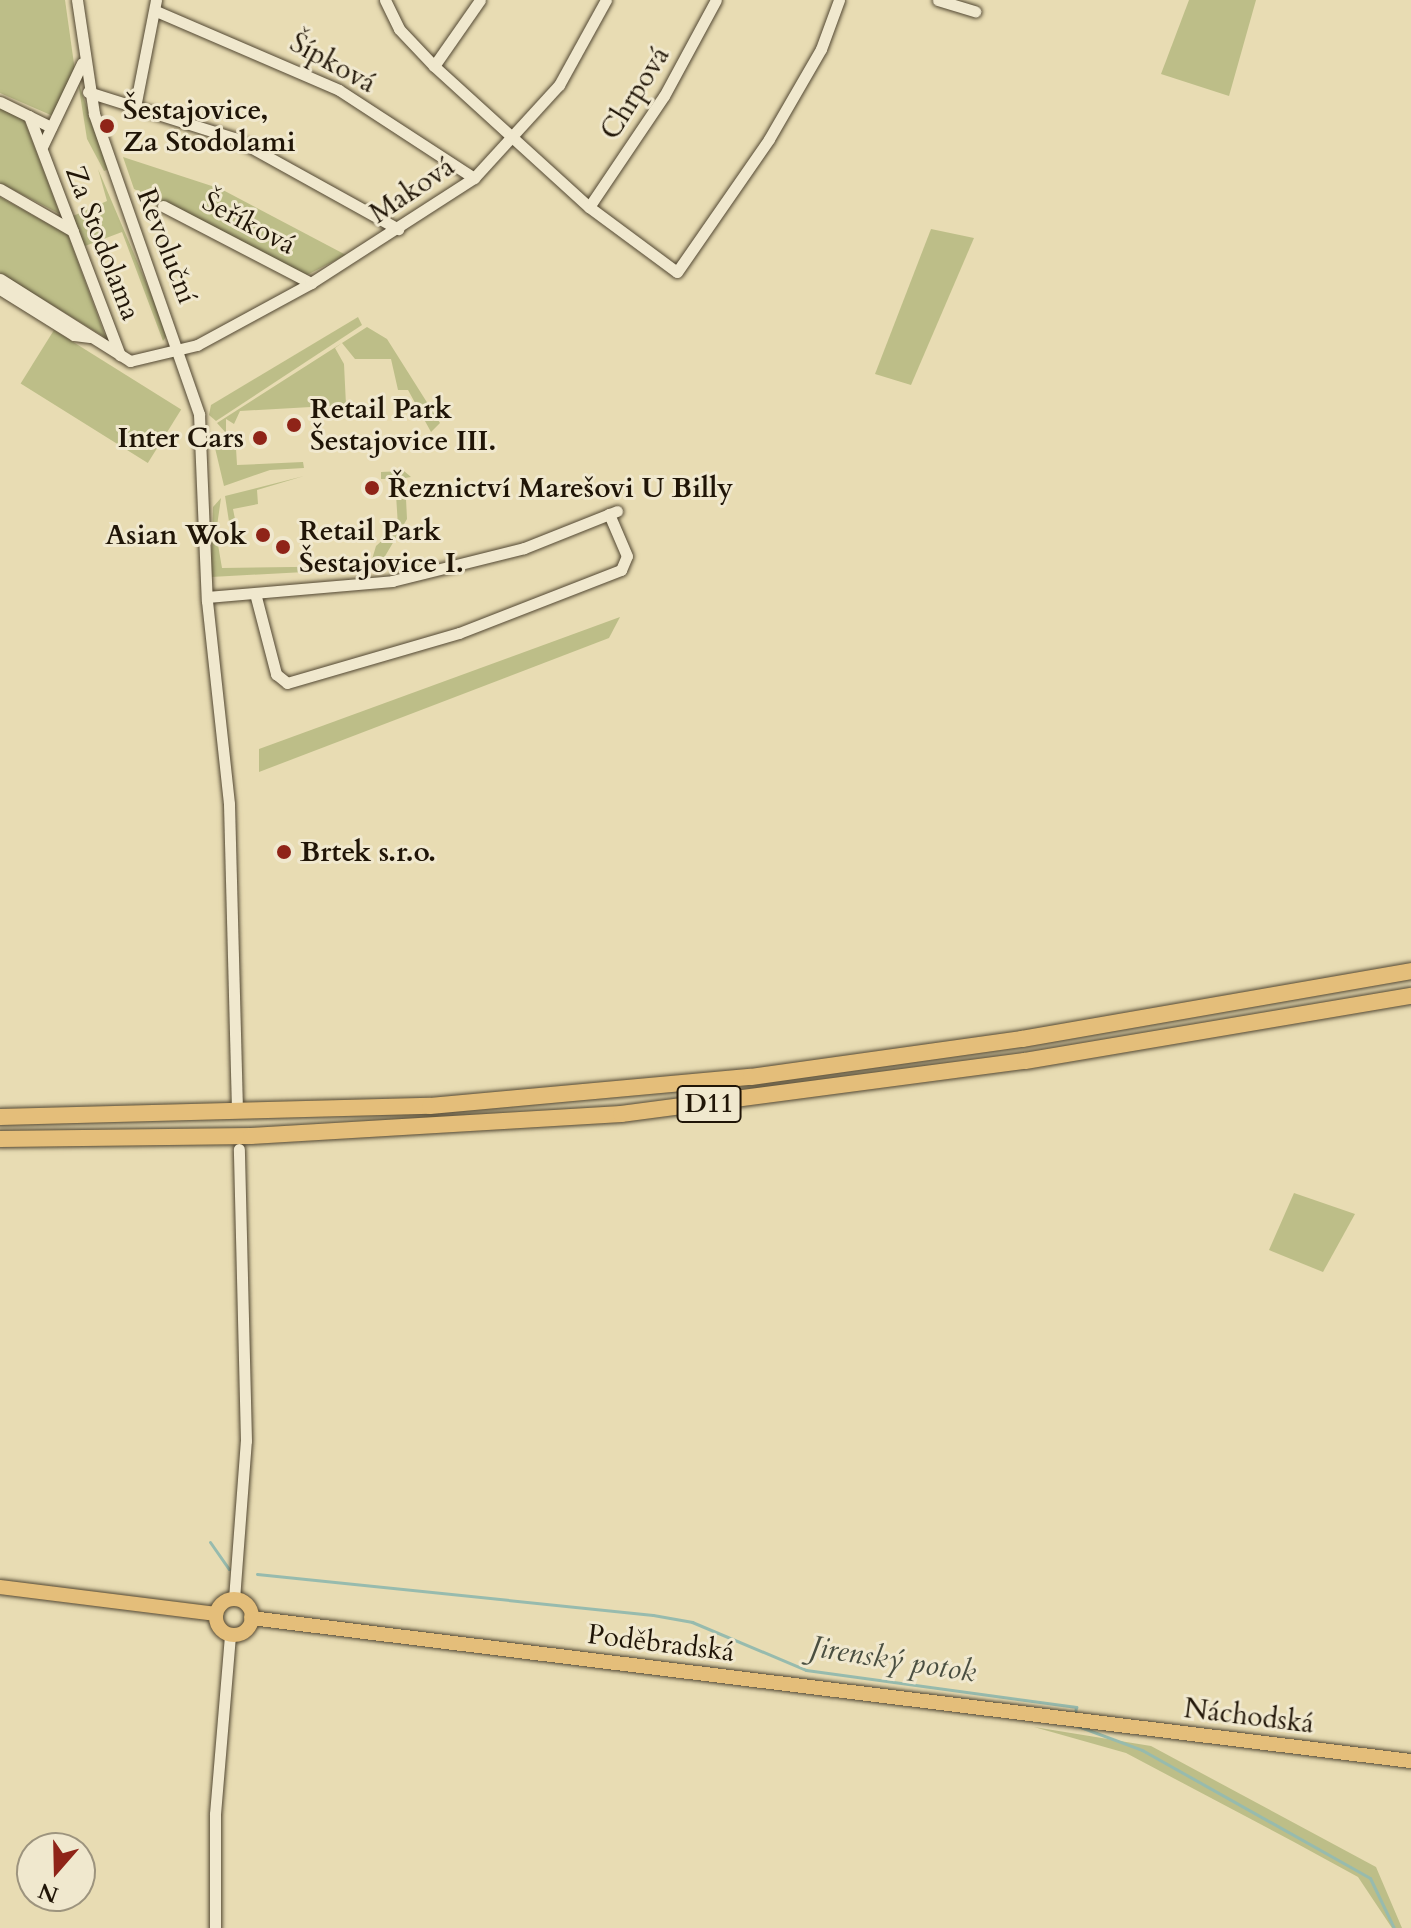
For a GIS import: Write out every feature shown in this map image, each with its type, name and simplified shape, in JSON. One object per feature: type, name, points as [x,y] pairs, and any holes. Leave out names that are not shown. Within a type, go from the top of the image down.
[{"type":"highway","name":"D11","points":[[0,1117],[430,1106],[707,1081],[1022,1039],[1411,971]]},
{"type":"highway","name":"D11","points":[[0,1139],[325,1133],[621,1114],[1025,1061],[1411,996]]},
{"type":"main road","points":[[0,1587],[216,1614],[234,1599],[251,1618],[245,1631],[230,1634],[216,1614]]},
{"type":"main road","name":"Poděbradská","points":[[251,1618],[1082,1722]]},
{"type":"main road","name":"Náchodská","points":[[1082,1722],[1411,1761]]},
{"type":"street","name":"Revoluční","points":[[77,0],[82,63],[88,92],[181,349],[199,414],[207,597],[229,804],[237,1102]]},
{"type":"street","points":[[376,0],[385,0],[434,66],[589,207],[677,272],[769,139],[821,49],[839,0]]},
{"type":"street","points":[[434,66],[480,0]]},
{"type":"street","name":"Maková","points":[[121,356],[135,361],[181,349],[311,283],[474,178],[517,139],[559,85],[606,0]]},
{"type":"street","name":"Chrpová","points":[[589,207],[664,96],[716,0]]},
{"type":"street","points":[[938,0],[975,11]]},
{"type":"street","points":[[136,102],[156,6]]},
{"type":"street","name":"Šípková","points":[[156,6],[339,90],[474,178]]},
{"type":"street","name":"Za Stodolama","points":[[42,147],[82,63]]},
{"type":"street","points":[[88,92],[136,102],[234,138],[398,229]]},
{"type":"street","points":[[0,102],[51,127]]},
{"type":"street","name":"Za Stodolama","points":[[29,116],[121,356]]},
{"type":"street","points":[[0,189],[74,231]]},
{"type":"street","name":"Šeříková","points":[[163,206],[311,283]]},
{"type":"street","points":[[0,279],[121,356]]},
{"type":"street","points":[[0,289],[74,335],[91,337]]},
{"type":"street","points":[[207,597],[256,597],[437,571],[524,548],[613,513],[627,556],[621,570],[459,633],[287,683],[276,674],[256,597]]},
{"type":"street","points":[[234,1599],[246,1441],[239,1149]]},
{"type":"street","points":[[215,1928],[215,1814],[230,1634]]},
{"type":"green space","points":[[0,0],[65,0],[75,71],[53,116],[0,93]]},
{"type":"green space","points":[[1189,0],[1256,0],[1229,96],[1161,74]]},
{"type":"green space","points":[[78,82],[109,169],[104,171],[87,139]]},
{"type":"green space","points":[[0,106],[23,117],[60,214],[0,183]]},
{"type":"green space","points":[[123,157],[221,189],[346,255],[307,275],[134,189]]},
{"type":"green space","points":[[98,169],[168,334],[163,341],[122,232],[85,246],[73,216],[107,201]]},
{"type":"green space","points":[[0,197],[68,235],[106,338],[0,273]]},
{"type":"green space","points":[[931,229],[974,238],[911,385],[875,374]]},
{"type":"green space","points":[[358,317],[362,325],[216,421],[209,415],[211,405]]},
{"type":"green space","points":[[367,327],[387,339],[440,423],[431,432],[408,390],[398,390],[391,359],[355,359],[342,343]]},
{"type":"green space","points":[[54,330],[181,409],[148,463],[21,383]]},
{"type":"green space","points":[[342,343],[335,348],[344,364],[346,405],[240,411],[234,424],[226,419],[226,433],[217,423]]},
{"type":"green space","points":[[215,448],[236,448],[237,465],[303,462],[304,468],[270,470],[224,486]]},
{"type":"green space","points":[[404,471],[411,477],[405,478],[407,519],[378,568],[211,577],[213,507],[221,498],[216,533],[222,568],[370,566],[376,546],[398,526],[395,479],[381,479],[381,472]]},
{"type":"green space","points":[[304,476],[257,490],[258,504],[233,509],[237,529],[230,528],[225,496]]},
{"type":"green space","points":[[620,617],[609,638],[259,772],[259,749]]},
{"type":"green space","points":[[1294,1193],[1355,1214],[1323,1272],[1269,1250]]},
{"type":"green space","points":[[1034,1727],[1151,1746],[1376,1867],[1402,1928],[1392,1928],[1358,1877],[1294,1842],[1126,1753]]},
{"type":"waterway","name":"Jirenský potok","points":[[210,1542],[229,1569]]},
{"type":"waterway","name":"Jirenský potok","points":[[257,1574],[653,1615],[692,1622],[806,1670],[1076,1707],[1075,1713]]},
{"type":"waterway","name":"Jirenský potok","points":[[1075,1725],[1142,1750],[1370,1878],[1394,1928]]},
{"type":"place","name":"Šestajovice, Za Stodolami","points":[[107,126]]},
{"type":"place","name":"Retail Park Šestajovice III.","points":[[294,425]]},
{"type":"place","name":"Inter Cars","points":[[260,438]]},
{"type":"place","name":"Řeznictví Marešovi U Billy","points":[[372,488]]},
{"type":"place","name":"Asian Wok","points":[[263,535]]},
{"type":"place","name":"Retail Park Šestajovice I.","points":[[283,547]]},
{"type":"place","name":"Brtek s.r.o.","points":[[284,852]]}]
